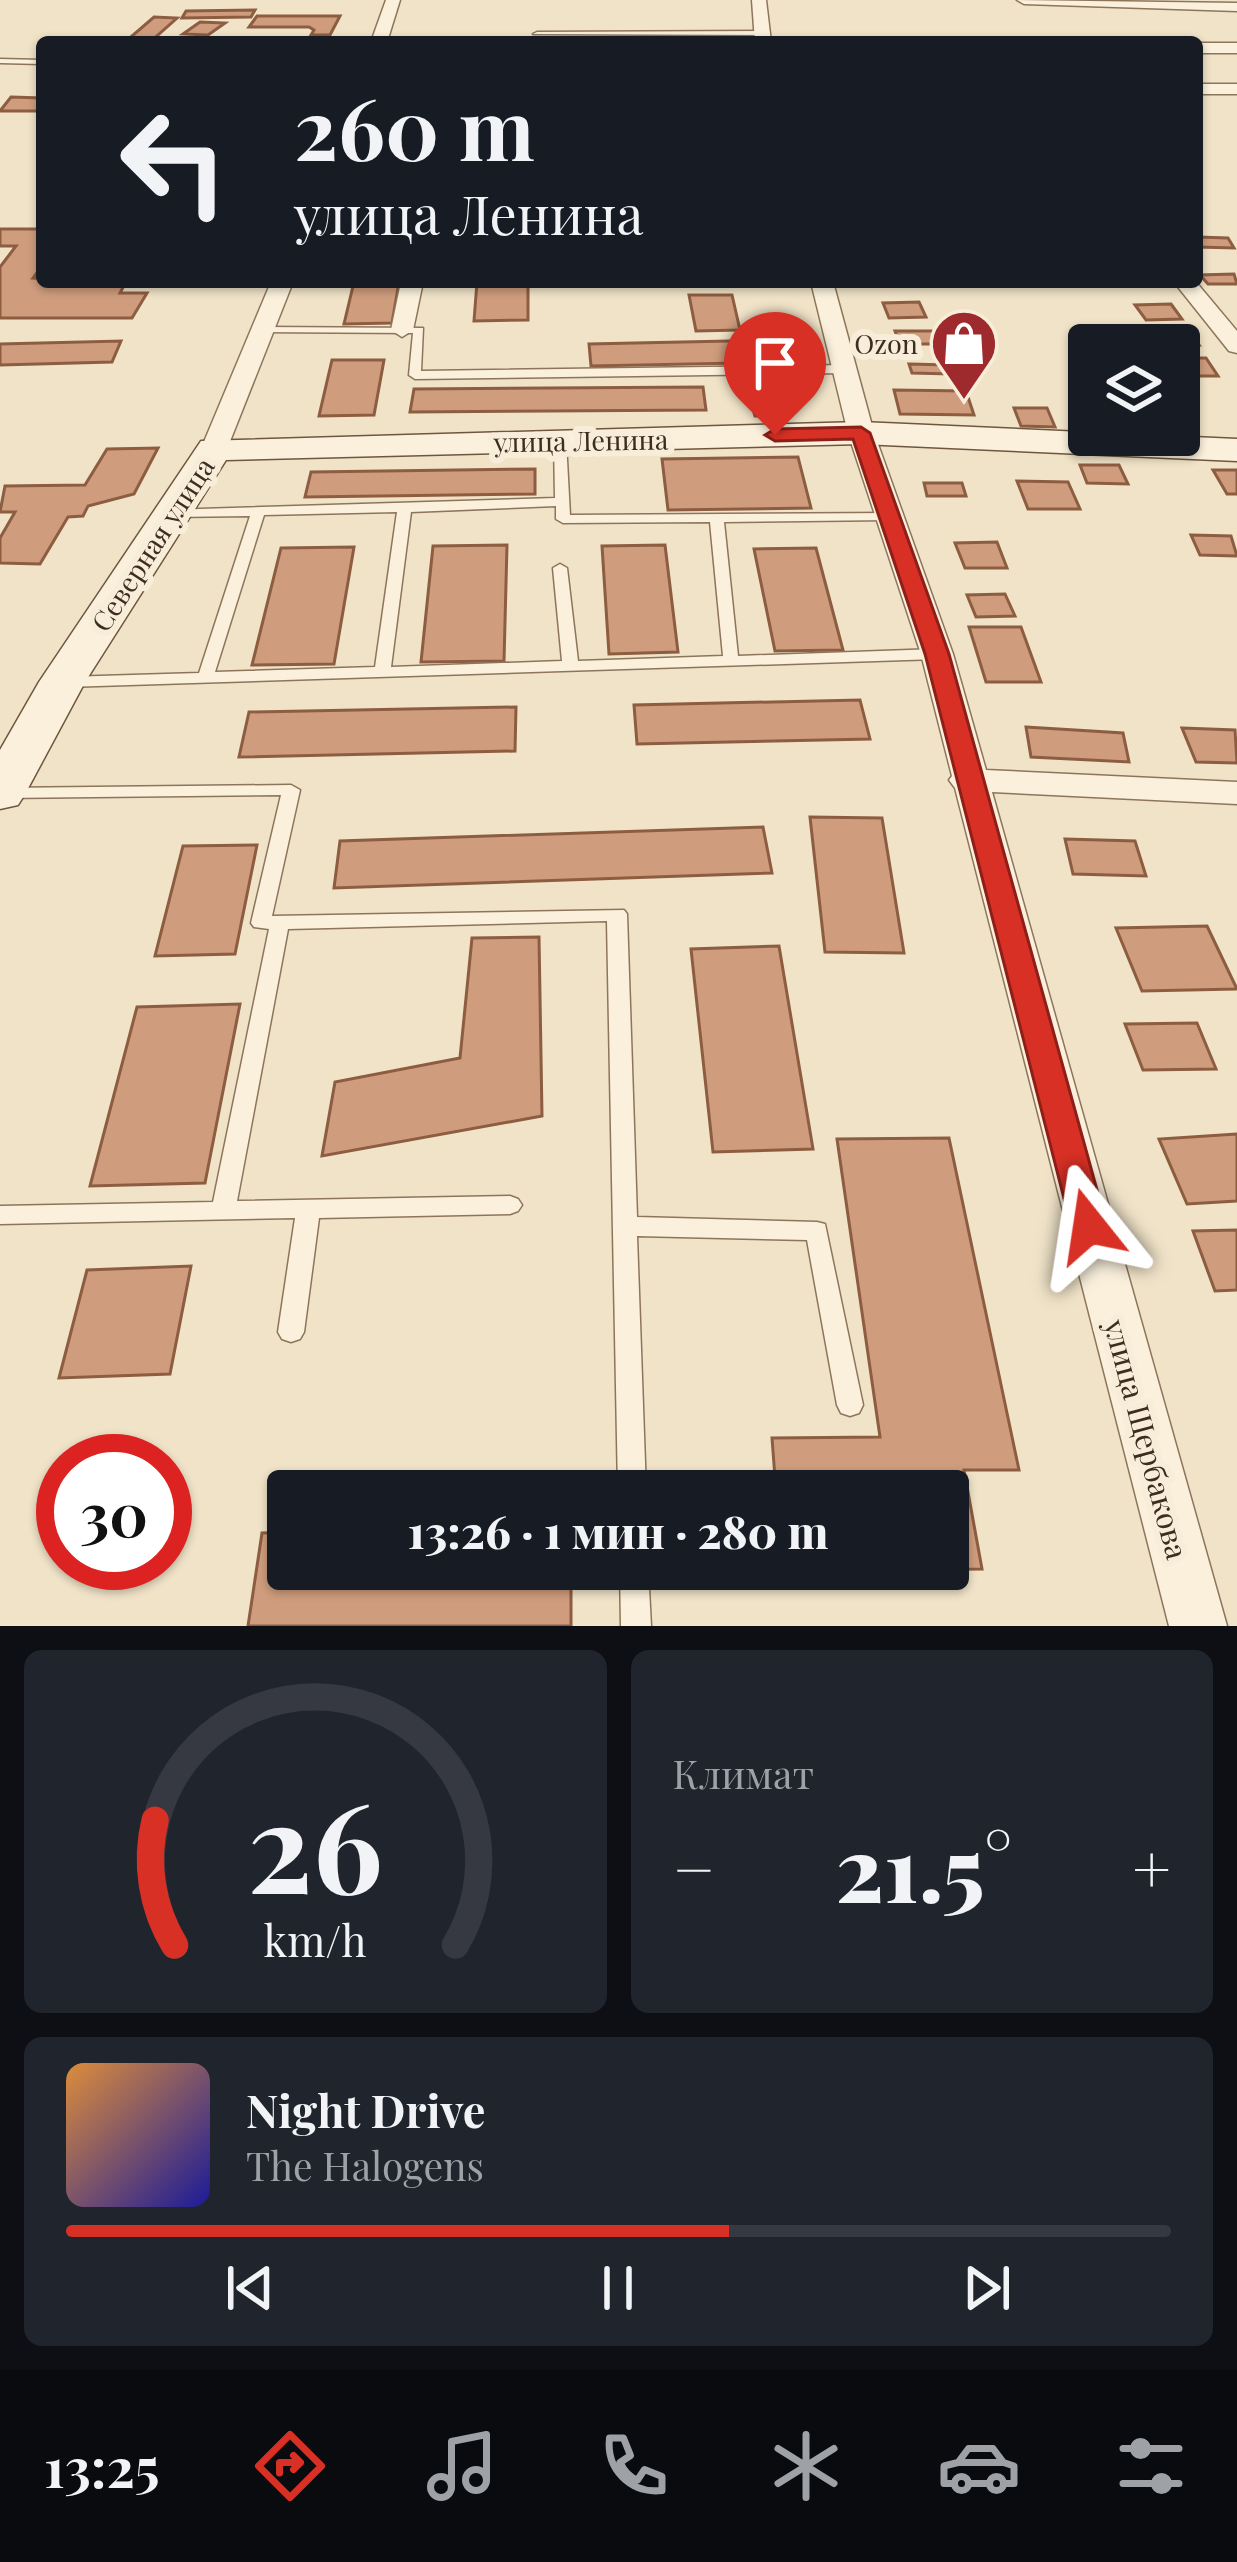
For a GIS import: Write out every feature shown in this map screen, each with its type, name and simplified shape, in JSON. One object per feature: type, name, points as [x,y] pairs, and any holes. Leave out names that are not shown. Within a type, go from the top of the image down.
[{"type":"street","points":[[381,36],[393,0]]},
{"type":"street","points":[[760,0],[763,36]]},
{"type":"street","points":[[1024,0],[1237,7]]},
{"type":"street","points":[[1203,48],[1237,48]]},
{"type":"street","points":[[1203,89],[1237,89]]},
{"type":"street","name":"Северная улица","points":[[0,794],[62,682],[214,449],[280,288]]},
{"type":"street","points":[[402,330],[411,288]]},
{"type":"street","name":"улица Щербакова","points":[[824,288],[861,433],[937,654],[967,780],[1198,1626]]},
{"type":"street","points":[[1190,288],[1237,346]]},
{"type":"street","name":"улица Ленина","points":[[214,449],[861,433],[1237,450]]},
{"type":"street","points":[[967,780],[1237,793]]},
{"type":"lane","points":[[537,34],[650,36]]},
{"type":"lane","points":[[0,61],[36,62]]},
{"type":"lane","points":[[262,330],[419,330],[415,376],[844,369]]},
{"type":"lane","points":[[560,440],[563,519],[889,516]]},
{"type":"lane","points":[[172,513],[562,502]]},
{"type":"lane","points":[[382,672],[405,508]]},
{"type":"lane","points":[[205,678],[257,511]]},
{"type":"lane","points":[[717,518],[731,661]]},
{"type":"lane","points":[[560,568],[571,666]]},
{"type":"lane","points":[[62,682],[937,654]]},
{"type":"lane","points":[[0,794],[291,790],[261,923],[617,914],[631,1470]]},
{"type":"lane","points":[[224,1211],[280,922]]},
{"type":"lane","points":[[0,1215],[510,1205]]},
{"type":"lane","points":[[291,1333],[308,1209]]},
{"type":"lane","points":[[625,1226],[817,1231],[850,1405]]},
{"type":"lane","points":[[635,1590],[636,1626]]},
{"type":"building","points":[[255,10],[251,17],[182,18],[186,11]]},
{"type":"building","points":[[257,16],[340,16],[330,35],[311,35],[314,30],[309,27],[249,27]]},
{"type":"building","points":[[154,17],[177,18],[157,36],[132,36]]},
{"type":"building","points":[[200,22],[225,23],[208,35],[183,34]]},
{"type":"building","points":[[11,97],[36,98],[36,111],[0,111]]},
{"type":"building","points":[[0,229],[36,229],[36,288],[123,288],[120,293],[147,293],[132,318],[0,318],[0,267],[16,246],[0,246]]},
{"type":"building","points":[[1203,237],[1228,238],[1234,248],[1203,247]]},
{"type":"building","points":[[1234,274],[1237,284],[1208,284],[1203,275]]},
{"type":"building","points":[[353,288],[398,288],[392,323],[344,324]]},
{"type":"building","points":[[477,288],[528,288],[528,320],[474,321]]},
{"type":"building","points":[[689,295],[732,295],[740,330],[696,331]]},
{"type":"building","points":[[919,302],[926,317],[889,318],[883,303]]},
{"type":"building","points":[[1171,304],[1182,319],[1146,320],[1135,305]]},
{"type":"building","points":[[895,331],[934,331],[940,344],[900,344]]},
{"type":"building","points":[[778,340],[784,362],[591,366],[589,344]]},
{"type":"building","points":[[121,341],[112,362],[0,365],[0,344]]},
{"type":"building","points":[[1200,358],[1206,358],[1218,376],[1200,376]]},
{"type":"building","points":[[332,360],[384,360],[374,415],[319,416]]},
{"type":"building","points":[[909,364],[948,365],[950,374],[912,373]]},
{"type":"building","points":[[736,376],[793,376],[796,389],[738,390]]},
{"type":"building","points":[[703,387],[706,410],[410,412],[414,389]]},
{"type":"building","points":[[894,390],[966,391],[974,415],[900,414]]},
{"type":"building","points":[[781,395],[783,401],[765,401],[770,416],[755,416],[749,396]]},
{"type":"building","points":[[1014,408],[1047,408],[1055,427],[1021,426]]},
{"type":"building","points":[[158,448],[134,494],[88,506],[83,516],[68,517],[40,564],[0,563],[0,538],[15,512],[0,512],[5,486],[85,485],[107,449]]},
{"type":"building","points":[[798,457],[811,508],[668,510],[662,459]]},
{"type":"building","points":[[1080,465],[1119,465],[1128,484],[1087,483]]},
{"type":"building","points":[[535,469],[535,494],[305,497],[311,472]]},
{"type":"building","points":[[1213,470],[1237,470],[1237,494],[1227,494]]},
{"type":"building","points":[[1017,481],[1068,482],[1080,509],[1028,509]]},
{"type":"building","points":[[924,483],[962,483],[966,496],[927,496]]},
{"type":"building","points":[[1191,535],[1231,536],[1237,556],[1200,555]]},
{"type":"building","points":[[997,542],[1007,568],[965,568],[955,543]]},
{"type":"building","points":[[507,545],[504,661],[421,662],[433,546]]},
{"type":"building","points":[[665,545],[678,652],[609,654],[602,546]]},
{"type":"building","points":[[354,547],[334,664],[252,665],[281,548]]},
{"type":"building","points":[[816,548],[843,650],[775,651],[754,549]]},
{"type":"building","points":[[1005,594],[1015,616],[976,617],[967,595]]},
{"type":"building","points":[[969,627],[1021,627],[1041,682],[986,682]]},
{"type":"building","points":[[860,700],[870,739],[637,744],[634,705]]},
{"type":"building","points":[[516,707],[515,751],[239,757],[249,712]]},
{"type":"building","points":[[1026,727],[1123,733],[1129,762],[1031,757]]},
{"type":"building","points":[[1182,728],[1235,730],[1237,763],[1196,762]]},
{"type":"building","points":[[810,817],[882,818],[904,953],[825,952]]},
{"type":"building","points":[[763,827],[772,873],[334,888],[340,841]]},
{"type":"building","points":[[1065,839],[1135,841],[1146,876],[1073,874]]},
{"type":"building","points":[[257,845],[235,954],[155,956],[183,846]]},
{"type":"building","points":[[1207,926],[1237,989],[1142,991],[1116,928]]},
{"type":"building","points":[[539,937],[542,1116],[322,1156],[335,1082],[460,1058],[472,938]]},
{"type":"building","points":[[779,946],[813,1149],[713,1152],[691,949]]},
{"type":"building","points":[[240,1004],[205,1183],[90,1186],[137,1007]]},
{"type":"building","points":[[1197,1023],[1216,1069],[1143,1070],[1125,1024]]},
{"type":"building","points":[[1237,1134],[1237,1201],[1187,1204],[1159,1139]]},
{"type":"building","points":[[949,1138],[1019,1470],[774,1470],[772,1438],[880,1437],[837,1139]]},
{"type":"building","points":[[1237,1230],[1237,1290],[1215,1291],[1193,1231]]},
{"type":"building","points":[[191,1266],[170,1374],[59,1378],[87,1270]]},
{"type":"building","points":[[969,1498],[982,1569],[969,1569]]},
{"type":"building","points":[[262,1533],[267,1533],[267,1590],[571,1590],[571,1626],[248,1626]]},
{"type":"place","name":"Ozon","points":[[964,402]]},
{"type":"route","points":[[775,435],[861,433],[937,654],[1089,1226]]}]
